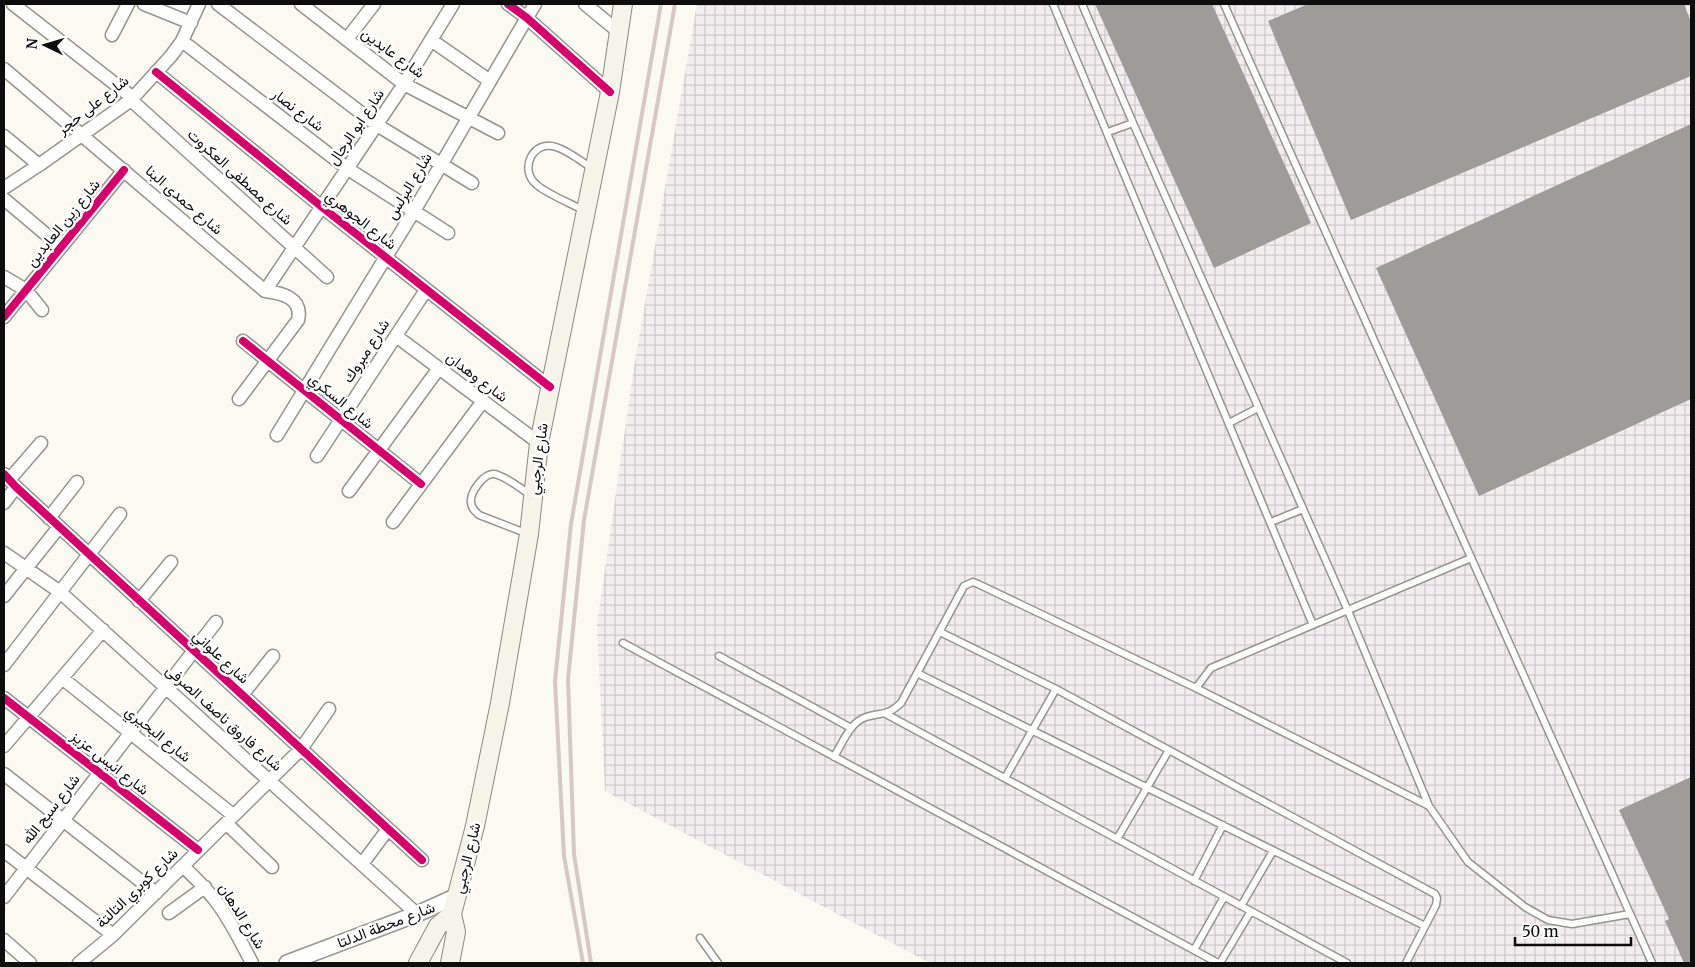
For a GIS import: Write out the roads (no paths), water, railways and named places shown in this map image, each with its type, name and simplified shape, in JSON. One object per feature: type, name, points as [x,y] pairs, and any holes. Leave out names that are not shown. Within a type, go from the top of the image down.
[{"type":"main road","name":"شارع الرجبي","points":[[452,914],[475,826],[496,722],[529,534],[539,443],[610,92],[622,4]]},
{"type":"main road","points":[[418,963],[438,926],[452,914],[456,932],[450,963]]},
{"type":"street","name":"شارع مصطفى العكروت","points":[[13,4],[132,99],[327,277]]},
{"type":"street","points":[[112,35],[128,4]]},
{"type":"street","points":[[144,4],[191,23]]},
{"type":"street","name":"شارع على حجر","points":[[4,188],[132,99],[182,41],[199,4]]},
{"type":"street","points":[[218,4],[377,125],[472,183]]},
{"type":"street","points":[[347,39],[374,4]]},
{"type":"street","name":"شارع ابو الرجال","points":[[265,291],[404,84],[453,4]]},
{"type":"street","points":[[508,4],[527,18],[610,92]]},
{"type":"street","name":"شارع البرلس","points":[[277,435],[414,211],[535,4]]},
{"type":"street","points":[[586,4],[619,32]]},
{"type":"street","name":"شارع عابدين","points":[[309,6],[404,84],[498,133]]},
{"type":"street","points":[[431,40],[490,81]]},
{"type":"street","name":"شارع نصار","points":[[182,41],[348,169],[448,233]]},
{"type":"street","name":"شارع حمدى البنا","points":[[4,69],[265,291]]},
{"type":"street","name":"شارع الجوهري","points":[[156,72],[550,388]]},
{"type":"street","points":[[4,136],[39,165]]},
{"type":"street","name":"شارع زين العابدين","points":[[4,317],[124,170]]},
{"type":"street","points":[[4,199],[61,247]]},
{"type":"street","points":[[4,277],[26,290],[42,310]]},
{"type":"street","name":"شارع مبروك","points":[[317,456],[426,290]]},
{"type":"street","points":[[239,399],[298,320],[300,312],[298,305],[285,294],[265,291]]},
{"type":"street","name":"شارع وهدان","points":[[396,336],[539,443]]},
{"type":"street","name":"شارع السكري","points":[[243,341],[421,484]]},
{"type":"street","points":[[348,491],[439,368]]},
{"type":"street","points":[[393,522],[483,401]]},
{"type":"street","points":[[4,503],[9,481],[41,443]]},
{"type":"street","name":"شارع علواني","points":[[9,481],[422,860]]},
{"type":"street","points":[[49,518],[78,482]]},
{"type":"street","points":[[4,665],[120,514]]},
{"type":"street","points":[[4,596],[59,527]]},
{"type":"street","name":"شارع فاروق ناصف الصرفى","points":[[4,553],[60,592],[417,914]]},
{"type":"street","points":[[139,601],[170,562]]},
{"type":"street","name":"شارع سبح الله","points":[[4,897],[216,622]]},
{"type":"street","points":[[4,746],[103,630]]},
{"type":"street","points":[[242,695],[274,656]]},
{"type":"street","name":"شارع البحيري","points":[[62,678],[130,733],[230,819],[272,867]]},
{"type":"street","name":"شارع انيس عزيز","points":[[4,698],[198,850]]},
{"type":"street","name":"شارع كوبري التالتة","points":[[79,963],[113,935],[301,749],[329,709]]},
{"type":"street","points":[[4,774],[156,893]]},
{"type":"street","points":[[362,864],[388,829]]},
{"type":"street","points":[[4,851],[113,935]]},
{"type":"street","name":"شارع الدهان","points":[[182,866],[204,887],[225,914],[252,963]]},
{"type":"street","points":[[169,913],[204,887]]},
{"type":"street","name":"شارع محطة الدلتا","points":[[287,963],[417,914],[457,896]]},
{"type":"street","points":[[4,940],[30,963]]},
{"type":"lane","points":[[1053,4],[1313,625]]},
{"type":"lane","points":[[1082,4],[1348,611],[1430,806],[1468,862],[1525,908],[1548,920],[1572,924],[1630,914]]},
{"type":"lane","points":[[1224,4],[1652,963]]},
{"type":"lane","points":[[1108,132],[1133,123]]},
{"type":"lane","points":[[586,212],[537,185],[529,176],[527,164],[533,152],[543,146],[556,147],[594,169]]},
{"type":"lane","points":[[1229,423],[1258,408]]},
{"type":"lane","points":[[529,534],[479,515],[473,510],[471,502],[472,494],[486,476],[491,474],[498,474],[533,496]]},
{"type":"lane","points":[[1270,522],[1303,509]]},
{"type":"lane","points":[[1196,688],[1211,668],[1471,558]]},
{"type":"lane","points":[[834,757],[851,728],[866,717],[886,714],[901,703],[964,586],[973,582],[1196,688],[1430,806]]},
{"type":"lane","points":[[940,632],[1056,689],[1435,894],[1438,901],[1406,963]]},
{"type":"lane","points":[[623,643],[1219,963],[1251,911]]},
{"type":"lane","points":[[719,656],[851,728]]},
{"type":"lane","points":[[918,673],[1425,926]]},
{"type":"lane","points":[[1005,778],[1056,689]]},
{"type":"lane","points":[[886,714],[1347,963]]},
{"type":"lane","points":[[1117,839],[1169,750]]},
{"type":"lane","points":[[1194,880],[1223,825]]},
{"type":"lane","points":[[1241,906],[1273,851]]},
{"type":"lane","points":[[1194,950],[1224,897]]},
{"type":"lane","points":[[700,938],[718,963]]},
{"type":"railway","points":[[583,963],[564,856],[555,681],[571,524],[661,4]]},
{"type":"railway","points":[[591,963],[574,854],[568,679],[584,520],[675,4]]}]
